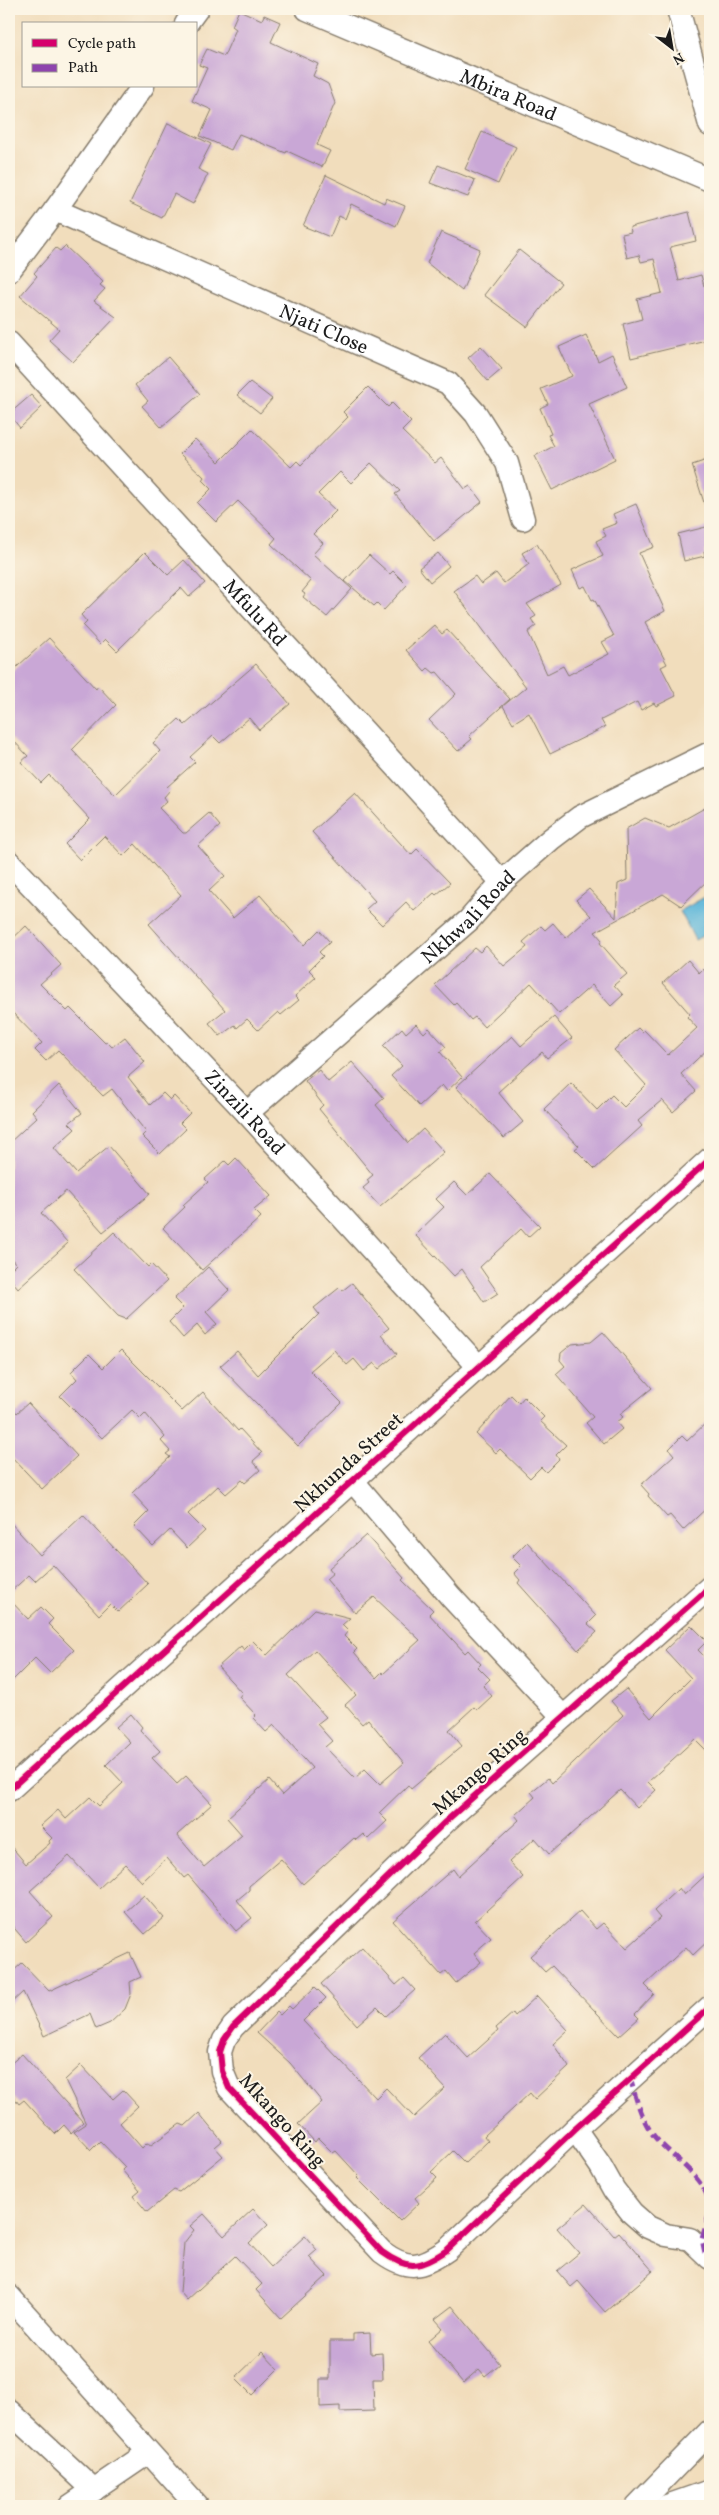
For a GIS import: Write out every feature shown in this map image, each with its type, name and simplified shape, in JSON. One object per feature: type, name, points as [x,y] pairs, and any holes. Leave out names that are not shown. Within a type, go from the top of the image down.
[{"type":"street","points":[[187,22],[197,9]]},
{"type":"street","name":"Mbira Road","points":[[307,9],[710,180]]},
{"type":"street","points":[[678,9],[710,125]]},
{"type":"street","points":[[9,271],[56,210],[141,88]]},
{"type":"street","name":"Njati Close","points":[[56,210],[448,383],[476,414],[507,463],[523,519]]},
{"type":"street","name":"Mfulu Rd","points":[[9,343],[502,882]]},
{"type":"street","name":"Nkhwali Road","points":[[247,1114],[469,920],[502,882],[580,817],[710,752]]},
{"type":"street","name":"Zinzili Road","points":[[12,871],[247,1114],[478,1366]]},
{"type":"street","name":"Nkhunda Street","points":[[9,1790],[710,1159]]},
{"type":"street","points":[[352,1480],[451,1597],[563,1717]]},
{"type":"street","name":"Mkango Ring","points":[[710,1586],[445,1822],[246,2013],[224,2040],[220,2062],[229,2088],[382,2252],[405,2265],[420,2264],[432,2261],[447,2250],[575,2129],[710,2007]]},
{"type":"street","points":[[575,2129],[600,2164],[614,2190],[632,2213],[648,2227],[666,2235],[690,2239],[710,2258]]},
{"type":"street","points":[[9,2296],[197,2506]]},
{"type":"street","points":[[9,2411],[94,2490]]},
{"type":"street","points":[[637,2506],[710,2431]]},
{"type":"street","points":[[70,2506],[148,2453]]},
{"type":"street","points":[[667,2506],[710,2491]]},
{"type":"water","points":[[710,894],[710,932],[695,940],[680,911]]},
{"type":"building","points":[[239,10],[262,20],[264,15],[280,22],[271,42],[318,64],[313,76],[328,84],[335,103],[317,145],[330,151],[322,167],[287,151],[286,153],[239,134],[231,150],[200,136],[212,110],[192,101],[207,68],[199,65],[207,49],[224,56],[236,29],[232,26]]},
{"type":"building","points":[[168,123],[211,144],[198,169],[208,174],[193,204],[174,194],[162,218],[130,203]]},
{"type":"building","points":[[482,132],[516,147],[498,184],[465,169]]},
{"type":"building","points":[[438,165],[475,180],[468,197],[430,183]]},
{"type":"building","points":[[326,175],[384,203],[386,198],[405,206],[396,226],[351,204],[345,219],[339,216],[330,237],[303,226]]},
{"type":"building","points":[[689,212],[696,241],[670,247],[679,281],[701,275],[704,286],[710,284],[710,310],[706,311],[710,327],[710,339],[631,358],[623,324],[642,319],[637,299],[662,293],[654,259],[641,262],[639,255],[627,258],[622,234],[631,232],[630,227]]},
{"type":"building","points":[[441,232],[480,249],[462,291],[427,263]]},
{"type":"building","points":[[65,246],[103,282],[100,285],[105,289],[94,301],[116,317],[73,362],[49,340],[59,329],[20,296],[37,276],[34,273],[56,248],[60,251]]},
{"type":"building","points":[[519,250],[561,283],[527,327],[484,295]]},
{"type":"building","points":[[586,335],[598,361],[612,354],[627,387],[589,404],[615,459],[552,490],[535,456],[554,446],[548,435],[551,434],[540,408],[548,404],[541,389],[572,376],[559,347]]},
{"type":"building","points":[[481,346],[502,369],[488,381],[468,358]]},
{"type":"building","points":[[168,357],[200,394],[161,427],[142,406],[148,401],[135,385]]},
{"type":"building","points":[[250,382],[272,399],[260,413],[237,395]]},
{"type":"building","points":[[368,387],[388,407],[392,403],[411,422],[402,431],[435,463],[441,458],[465,489],[470,486],[482,502],[434,541],[395,494],[400,491],[371,463],[351,483],[340,472],[318,494],[336,511],[313,534],[323,543],[313,554],[352,589],[327,617],[303,597],[305,594],[302,592],[311,581],[271,544],[276,538],[238,501],[216,522],[197,503],[211,489],[202,480],[204,477],[180,454],[195,439],[219,462],[252,429],[291,467],[297,461],[301,465],[348,417],[343,412]]},
{"type":"building","points":[[31,395],[42,407],[20,428],[9,414]]},
{"type":"building","points":[[710,459],[710,511],[707,512],[692,465]]},
{"type":"building","points":[[636,504],[654,547],[639,553],[665,611],[645,622],[667,664],[661,667],[676,696],[656,706],[654,703],[641,710],[637,702],[601,720],[605,727],[550,754],[529,713],[513,723],[503,706],[526,687],[454,591],[475,576],[481,584],[496,573],[504,583],[529,564],[522,553],[537,544],[561,585],[527,604],[536,616],[531,619],[536,626],[528,632],[547,674],[563,666],[568,675],[609,654],[602,642],[614,636],[594,599],[592,600],[585,586],[580,588],[572,570],[603,556],[596,541],[606,536],[602,529],[617,523],[613,514]]},
{"type":"building","points":[[710,526],[710,550],[704,551],[705,556],[684,561],[678,534]]},
{"type":"building","points":[[145,552],[168,575],[184,560],[205,583],[189,597],[181,588],[117,651],[105,639],[100,644],[83,626],[87,622],[81,615]]},
{"type":"building","points":[[438,553],[449,566],[430,582],[419,568]]},
{"type":"building","points":[[369,555],[390,574],[393,571],[407,585],[384,610],[377,603],[374,606],[345,581]]},
{"type":"building","points":[[434,625],[442,634],[447,630],[510,699],[469,736],[472,739],[458,751],[429,720],[456,694],[437,672],[434,673],[428,668],[425,671],[406,650]]},
{"type":"building","points":[[49,638],[96,689],[98,686],[116,705],[72,750],[115,795],[160,751],[153,743],[179,719],[185,725],[256,664],[290,704],[259,730],[249,718],[220,743],[213,736],[190,757],[195,762],[167,787],[170,790],[164,797],[167,801],[159,808],[183,833],[186,833],[209,813],[220,826],[198,846],[225,876],[209,891],[233,918],[260,895],[304,945],[319,930],[330,942],[319,952],[323,956],[309,970],[316,977],[295,996],[299,1000],[281,1015],[278,1012],[258,1030],[247,1019],[237,1028],[235,1025],[220,1036],[209,1023],[225,1010],[149,924],[181,895],[135,844],[123,856],[104,836],[80,860],[65,844],[90,819],[49,775],[41,783],[21,762],[28,756],[9,736],[9,674]]},
{"type":"building","points":[[355,793],[411,855],[417,849],[450,883],[436,895],[434,893],[414,911],[406,902],[382,925],[366,909],[375,901],[312,832]]},
{"type":"building","points":[[710,805],[710,878],[681,906],[663,894],[595,932],[602,940],[600,943],[627,974],[614,985],[623,995],[611,1006],[592,985],[559,1014],[531,983],[484,1027],[475,1017],[471,1020],[456,1003],[454,1005],[435,985],[475,948],[480,952],[486,946],[504,966],[527,947],[523,942],[541,926],[545,930],[553,923],[566,938],[591,916],[576,900],[589,889],[616,918],[618,884],[627,880],[626,829],[645,818],[669,828]]},
{"type":"building","points":[[26,926],[61,965],[40,984],[67,1011],[70,1008],[105,1043],[107,1042],[112,1047],[125,1037],[145,1062],[128,1077],[150,1105],[163,1093],[170,1100],[174,1096],[190,1113],[180,1123],[186,1129],[160,1154],[142,1136],[146,1132],[112,1089],[103,1096],[58,1050],[46,1061],[35,1050],[42,1043],[9,1009],[9,942]]},
{"type":"building","points":[[688,960],[699,973],[703,969],[710,978],[710,1047],[681,1074],[696,1091],[673,1112],[662,1100],[638,1121],[642,1126],[595,1169],[575,1149],[579,1146],[544,1109],[571,1083],[597,1110],[612,1095],[624,1107],[646,1085],[614,1050],[638,1028],[642,1032],[644,1030],[668,1055],[697,1028],[687,1017],[690,1014],[663,983]]},
{"type":"building","points":[[554,1017],[572,1038],[547,1058],[542,1052],[498,1092],[523,1122],[504,1138],[456,1087],[512,1036],[521,1046]]},
{"type":"building","points":[[416,1024],[424,1033],[429,1028],[446,1047],[440,1052],[462,1077],[447,1091],[442,1085],[419,1106],[391,1076],[402,1066],[383,1046],[402,1028],[406,1033]]},
{"type":"building","points":[[352,1062],[384,1098],[376,1105],[408,1143],[423,1129],[444,1152],[380,1207],[363,1188],[369,1183],[367,1180],[373,1175],[319,1109],[323,1105],[305,1081],[319,1070],[328,1082]]},
{"type":"building","points":[[59,1085],[82,1113],[69,1123],[75,1129],[54,1148],[76,1173],[109,1146],[150,1194],[103,1232],[66,1191],[41,1213],[68,1243],[18,1288],[9,1277],[9,1271],[16,1264],[9,1256],[9,1143],[37,1117],[32,1111]]},
{"type":"building","points":[[236,1158],[271,1196],[254,1210],[261,1217],[202,1270],[163,1228],[185,1207],[183,1205],[208,1182],[205,1179],[225,1161],[229,1165]]},
{"type":"building","points":[[490,1174],[540,1226],[528,1237],[521,1229],[480,1267],[498,1293],[484,1302],[462,1269],[454,1276],[415,1235],[444,1207],[436,1199],[454,1182],[467,1195]]},
{"type":"building","points":[[114,1232],[148,1267],[151,1264],[167,1281],[126,1319],[118,1316],[74,1269]]},
{"type":"building","points":[[208,1267],[229,1290],[206,1312],[217,1324],[205,1335],[197,1325],[183,1338],[169,1322],[183,1308],[174,1299]]},
{"type":"building","points":[[352,1283],[389,1328],[381,1334],[397,1354],[379,1369],[374,1363],[364,1371],[354,1359],[347,1365],[334,1350],[310,1371],[342,1403],[298,1446],[220,1366],[237,1351],[258,1375],[319,1314],[314,1308],[339,1288],[342,1291]]},
{"type":"building","points":[[603,1332],[652,1388],[620,1414],[623,1417],[616,1422],[622,1429],[604,1444],[586,1423],[593,1417],[556,1374],[565,1366],[560,1360],[561,1353],[572,1344],[591,1342]]},
{"type":"building","points":[[121,1350],[182,1411],[203,1392],[238,1431],[240,1429],[262,1453],[253,1461],[260,1470],[245,1483],[242,1480],[226,1494],[218,1486],[188,1514],[205,1531],[187,1548],[170,1530],[153,1546],[134,1526],[149,1511],[132,1493],[170,1457],[166,1454],[170,1451],[161,1441],[165,1437],[145,1413],[140,1418],[132,1410],[102,1438],[60,1396],[77,1379],[71,1372],[89,1354],[103,1368]]},
{"type":"building","points":[[511,1395],[519,1403],[524,1397],[544,1417],[540,1421],[566,1445],[556,1455],[559,1459],[546,1472],[541,1467],[530,1478],[500,1449],[496,1453],[476,1434]]},
{"type":"building","points":[[28,1403],[77,1456],[42,1489],[9,1454],[9,1404],[17,1413]]},
{"type":"building","points":[[710,1419],[710,1505],[683,1530],[670,1515],[667,1517],[648,1496],[649,1494],[641,1485],[674,1455],[669,1449],[682,1436],[687,1441]]},
{"type":"building","points":[[83,1515],[148,1584],[118,1612],[110,1604],[99,1615],[53,1565],[35,1581],[29,1575],[9,1593],[9,1521],[40,1555]]},
{"type":"building","points":[[366,1535],[404,1578],[402,1580],[433,1610],[429,1614],[465,1653],[468,1650],[481,1664],[478,1667],[490,1679],[483,1686],[492,1696],[477,1710],[474,1707],[449,1730],[462,1746],[411,1789],[408,1785],[379,1813],[387,1821],[368,1839],[363,1834],[356,1840],[354,1838],[303,1884],[281,1859],[249,1886],[249,1890],[237,1900],[252,1918],[236,1931],[188,1875],[184,1878],[167,1858],[142,1882],[125,1864],[99,1888],[69,1856],[30,1891],[53,1917],[26,1942],[9,1922],[9,1844],[26,1864],[50,1843],[49,1841],[52,1838],[40,1826],[58,1810],[66,1819],[90,1797],[99,1806],[123,1783],[106,1765],[130,1742],[116,1727],[131,1714],[142,1727],[140,1730],[160,1751],[152,1758],[177,1784],[186,1776],[212,1804],[177,1835],[204,1867],[242,1835],[227,1818],[269,1780],[282,1795],[312,1768],[274,1725],[266,1732],[253,1718],[256,1715],[239,1697],[242,1693],[218,1667],[241,1646],[244,1650],[253,1641],[267,1655],[315,1609],[350,1618],[342,1625],[348,1631],[344,1636],[357,1649],[354,1652],[376,1678],[382,1672],[383,1674],[420,1640],[374,1597],[355,1613],[326,1579],[333,1573],[329,1568]],"holes":[[[315,1650],[356,1695],[345,1705],[362,1724],[368,1719],[404,1763],[380,1784],[365,1769],[355,1778],[325,1747],[332,1741],[317,1724],[326,1717],[288,1675]]]},
{"type":"building","points":[[527,1542],[596,1616],[588,1624],[597,1632],[578,1650],[518,1583],[520,1580],[514,1573],[521,1566],[512,1557]]},
{"type":"building","points":[[9,1599],[28,1619],[41,1607],[53,1619],[48,1624],[74,1650],[50,1673],[35,1658],[9,1684]]},
{"type":"building","points":[[691,1625],[707,1641],[698,1650],[710,1662],[710,1754],[695,1739],[648,1782],[656,1790],[637,1808],[620,1790],[549,1854],[535,1838],[509,1862],[523,1877],[475,1921],[491,1938],[474,1953],[481,1962],[456,1983],[446,1971],[441,1975],[393,1921],[453,1869],[458,1876],[519,1820],[515,1815],[535,1797],[531,1792],[548,1778],[552,1783],[623,1715],[611,1701],[626,1689],[651,1718],[691,1678],[665,1650]]},
{"type":"building","points":[[710,1871],[710,1939],[693,1955],[686,1947],[645,1985],[654,1994],[635,2014],[639,2018],[619,2036],[552,1966],[545,1972],[530,1956],[580,1911],[596,1929],[603,1923],[627,1948],[660,1918],[654,1911],[679,1888],[684,1895]]},
{"type":"building","points":[[144,1895],[164,1918],[145,1934],[125,1912]]},
{"type":"building","points":[[362,1947],[396,1985],[404,1978],[415,1990],[386,2016],[377,2007],[357,2025],[321,1984]]},
{"type":"building","points":[[130,1953],[141,1977],[130,1982],[131,1994],[125,2009],[110,2023],[96,2029],[90,2014],[44,2036],[23,1992],[9,2005],[9,1975],[22,1963],[49,1991]]},
{"type":"building","points":[[315,1987],[326,1998],[303,2021],[376,2098],[386,2088],[414,2117],[445,2088],[418,2058],[445,2033],[468,2058],[498,2031],[496,2028],[513,2013],[515,2016],[537,1996],[568,2030],[553,2044],[569,2067],[535,2099],[530,2093],[484,2136],[488,2141],[465,2163],[453,2151],[431,2172],[437,2178],[415,2198],[419,2203],[400,2221],[357,2178],[359,2176],[336,2151],[333,2153],[318,2138],[315,2142],[298,2124],[322,2102],[290,2063],[257,2033],[277,2012],[280,2015],[289,2006],[292,2009]]},
{"type":"building","points":[[22,2054],[83,2122],[71,2133],[64,2125],[55,2134],[24,2100],[19,2104],[9,2091],[9,2065]]},
{"type":"building","points":[[81,2065],[113,2099],[123,2090],[138,2106],[120,2123],[142,2148],[147,2143],[151,2145],[180,2124],[185,2126],[199,2113],[222,2141],[215,2147],[223,2156],[179,2192],[174,2190],[147,2212],[134,2196],[140,2191],[122,2170],[125,2167],[100,2141],[91,2150],[74,2132],[86,2124],[65,2080]]},
{"type":"building","points":[[586,2204],[614,2236],[619,2232],[653,2271],[605,2312],[578,2281],[571,2287],[557,2271],[579,2253],[557,2228]]},
{"type":"building","points":[[253,2209],[268,2225],[249,2243],[271,2267],[305,2236],[317,2250],[309,2257],[327,2276],[281,2318],[256,2290],[262,2284],[235,2256],[187,2300],[180,2292],[184,2243],[194,2230],[190,2226],[204,2214],[224,2236]]},
{"type":"building","points":[[452,2306],[500,2364],[485,2376],[479,2369],[463,2383],[428,2341],[443,2328],[435,2319]]},
{"type":"building","points":[[370,2333],[371,2354],[382,2353],[383,2379],[373,2379],[374,2411],[340,2412],[340,2406],[320,2407],[320,2379],[330,2379],[330,2341],[353,2341],[353,2334]]},
{"type":"building","points":[[262,2352],[278,2369],[252,2395],[235,2378]]},
{"type":"marked path","points":[[630,2078],[639,2108],[649,2129],[661,2144],[701,2184],[710,2204]]},
{"type":"marked path","points":[[705,2253],[702,2239],[710,2211]]},
{"type":"cycle path","points":[[9,1790],[710,1159]]},
{"type":"cycle path","points":[[710,1587],[445,1822],[233,2027],[224,2040],[220,2052],[222,2071],[229,2088],[382,2252],[399,2262],[414,2265],[422,2264],[447,2250],[575,2129],[710,2007]]}]
